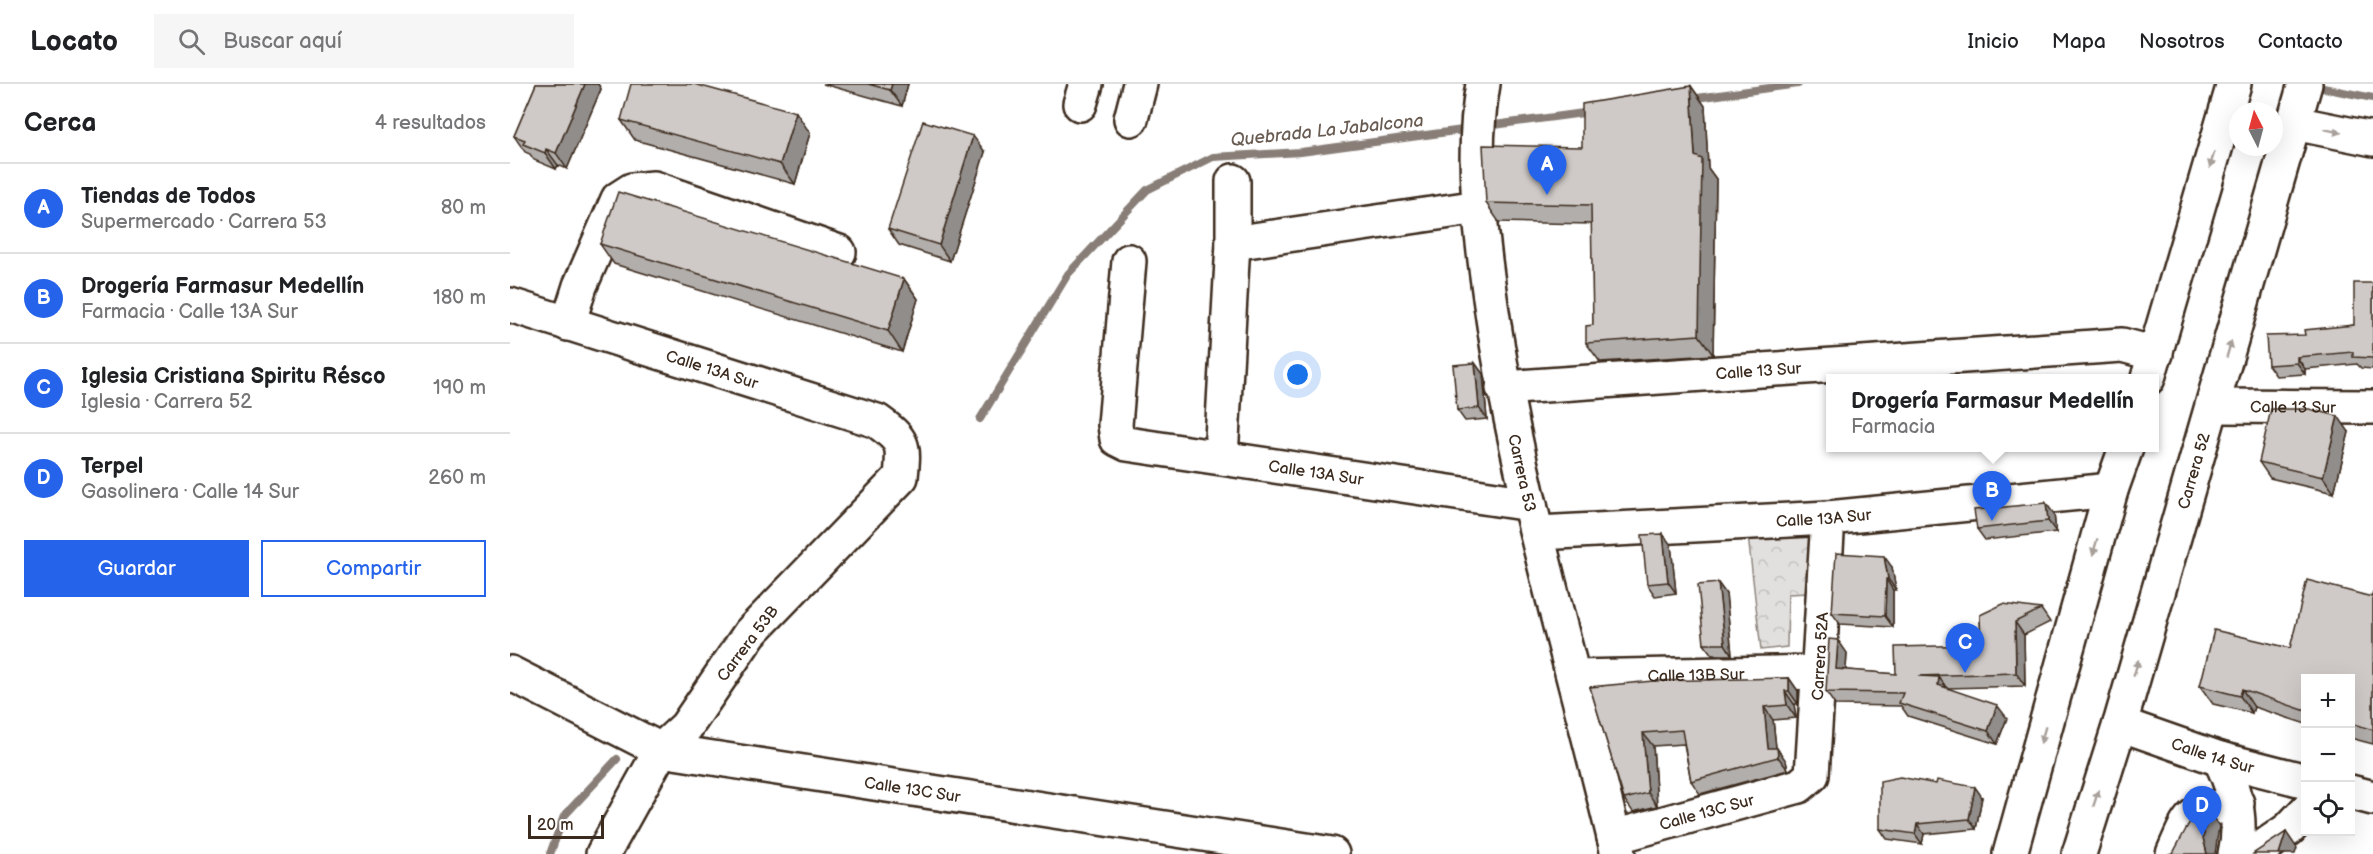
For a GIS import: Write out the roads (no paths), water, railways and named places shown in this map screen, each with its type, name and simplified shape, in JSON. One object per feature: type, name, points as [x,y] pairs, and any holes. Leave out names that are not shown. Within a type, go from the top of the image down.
[{"type":"street","points":[[1131,119],[1140,84]]},
{"type":"street","points":[[2152,366],[2234,84]]},
{"type":"street","name":"Carrera 52","points":[[2079,854],[2120,724],[2305,84]]},
{"type":"street","name":"Carrera 53","points":[[1481,96],[1479,207],[1503,388],[1616,845]]},
{"type":"street","points":[[2294,123],[2373,139]]},
{"type":"street","points":[[1221,457],[1233,243],[1233,182]]},
{"type":"street","points":[[568,324],[580,286],[618,200],[632,190],[654,188],[838,252]]},
{"type":"street","points":[[1233,243],[1479,207]]},
{"type":"street","name":"Calle 13A Sur","points":[[1129,261],[1115,425],[1117,439],[1126,444],[1221,457],[1534,519],[1828,518],[2111,490]]},
{"type":"street","name":"Calle 13A Sur","points":[[510,305],[877,421],[893,432],[903,448]]},
{"type":"street","name":"Calle 13 Sur","points":[[1503,388],[2122,345],[2152,366]]},
{"type":"street","name":"Calle 13 Sur","points":[[2213,406],[2373,407]]},
{"type":"street","name":"Carrera 53B","points":[[603,854],[661,750],[686,727],[750,633],[901,477],[903,448]]},
{"type":"street","points":[[2010,854],[2111,490],[2124,452]]},
{"type":"street","name":"Carrera 52A","points":[[1799,786],[1812,775],[1828,518]]},
{"type":"street","name":"Calle 13B Sur","points":[[1574,677],[1818,672]]},
{"type":"street","name":"Calle 13C Sur","points":[[510,674],[661,750],[1332,854]]},
{"type":"street","name":"Calle 14 Sur","points":[[2120,724],[2220,759],[2301,780]]},
{"type":"street","points":[[2220,759],[2237,803],[2238,842],[2235,854]]},
{"type":"street","name":"Calle 13C Sur","points":[[1616,845],[1799,786]]},
{"type":"street","points":[[2355,793],[2373,798]]},
{"type":"street","points":[[2173,854],[2189,818],[2196,813],[2237,803]]},
{"type":"street","points":[[2253,854],[2289,829],[2301,816]]},
{"type":"waterway","name":"Quebrada La Jabalcona","points":[[1690,99],[1798,84]]},
{"type":"waterway","name":"Quebrada La Jabalcona","points":[[2323,88],[2373,98]]},
{"type":"waterway","name":"Quebrada La Jabalcona","points":[[1487,126],[1591,112]]},
{"type":"waterway","name":"Quebrada La Jabalcona","points":[[980,419],[1068,274],[1147,190],[1213,157],[1301,152],[1470,129]]},
{"type":"waterway","name":"Quebrada La Jabalcona","points":[[550,854],[564,816],[617,759]]},
{"type":"place","name":"Tiendas de Todos","points":[[1547,195]]},
{"type":"place","name":"Drogería Farmasur Medellín","points":[[1992,521]]},
{"type":"place","name":"Iglesia Cristiana Spiritu Résco","points":[[1965,673]]},
{"type":"place","name":"Terpel","points":[[2202,836]]}]
